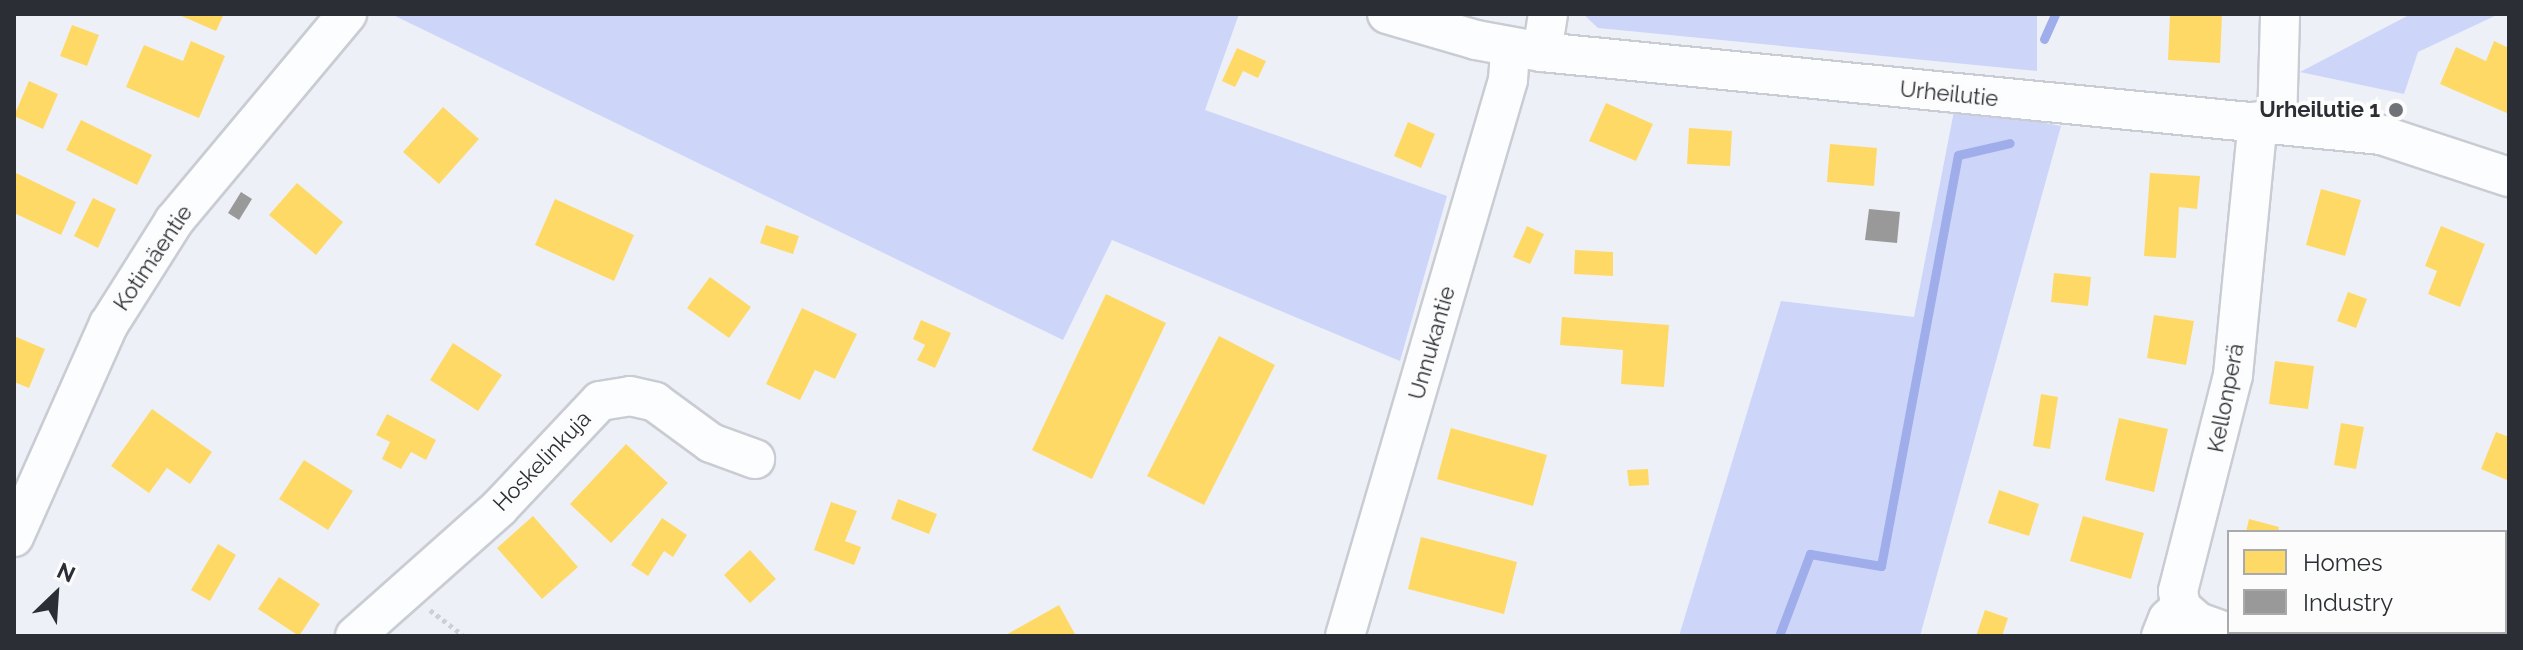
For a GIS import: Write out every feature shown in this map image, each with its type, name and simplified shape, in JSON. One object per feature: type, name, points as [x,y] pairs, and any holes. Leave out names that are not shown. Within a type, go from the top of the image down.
[{"type":"street","name":"Kotimäentie","points":[[14,537],[109,324],[174,221],[347,14]]},
{"type":"street","name":"Urheilutie","points":[[1387,14],[1526,50],[2381,135],[2509,177]]},
{"type":"street","name":"Unnukantie","points":[[1345,636],[1504,95],[1548,14]]},
{"type":"street","name":"Kellonperä","points":[[2227,632],[2198,622],[2171,622],[2233,375],[2280,14]]},
{"type":"street","name":"Hoskelinkuja","points":[[355,636],[499,508],[600,401],[630,396],[655,402],[711,443],[755,459]]},
{"type":"shaded area","points":[[391,14],[1239,14],[1205,110],[1447,196],[1400,361],[1112,240],[1063,340]]},
{"type":"shaded area","points":[[1583,14],[2037,14],[2037,71],[1598,28]]},
{"type":"shaded area","points":[[2411,14],[2499,14],[2418,52],[2404,94],[2300,72]]},
{"type":"shaded area","points":[[1955,106],[2061,126],[1920,636],[1679,636],[1781,301],[1914,317]]},
{"type":"building: Homes","points":[[177,14],[224,14],[216,31]]},
{"type":"building: Homes","points":[[2170,14],[2222,14],[2220,63],[2168,60]]},
{"type":"building: Homes","points":[[72,25],[99,35],[87,66],[60,56]]},
{"type":"building: Homes","points":[[191,41],[225,56],[199,118],[126,87],[144,45],[183,61]]},
{"type":"building: Homes","points":[[2494,41],[2509,48],[2509,114],[2440,84],[2456,47],[2486,61]]},
{"type":"building: Homes","points":[[1237,48],[1266,61],[1258,78],[1243,71],[1235,87],[1222,81]]},
{"type":"building: Homes","points":[[29,81],[58,94],[43,129],[14,116]]},
{"type":"building: Homes","points":[[1606,103],[1653,124],[1636,161],[1589,141]]},
{"type":"building: Homes","points":[[443,107],[479,139],[439,184],[403,152]]},
{"type":"building: Homes","points":[[81,120],[152,155],[137,185],[66,150]]},
{"type":"building: Homes","points":[[1408,122],[1435,134],[1421,168],[1394,156]]},
{"type":"building: Homes","points":[[1689,128],[1732,131],[1730,166],[1687,164]]},
{"type":"building: Homes","points":[[1830,144],[1877,148],[1874,186],[1827,182]]},
{"type":"building: Homes","points":[[14,172],[76,202],[61,235],[14,213]]},
{"type":"building: Homes","points":[[2150,173],[2200,176],[2197,209],[2179,207],[2176,258],[2144,256]]},
{"type":"building: Homes","points":[[297,183],[343,222],[316,255],[269,215]]},
{"type":"building: Homes","points":[[2321,189],[2361,200],[2345,256],[2306,245]]},
{"type":"building: Homes","points":[[93,198],[116,209],[98,248],[74,236]]},
{"type":"building: Homes","points":[[555,199],[634,235],[614,281],[535,245]]},
{"type":"building: Homes","points":[[766,225],[799,236],[793,254],[760,243]]},
{"type":"building: Homes","points":[[1527,226],[1544,234],[1530,264],[1513,257]]},
{"type":"building: Homes","points":[[2441,226],[2485,244],[2460,307],[2428,294],[2437,271],[2425,266]]},
{"type":"building: Homes","points":[[1575,250],[1613,252],[1613,276],[1574,274]]},
{"type":"building: Homes","points":[[2054,273],[2091,277],[2088,306],[2051,302]]},
{"type":"building: Homes","points":[[710,277],[751,307],[729,338],[687,308]]},
{"type":"building: Homes","points":[[2348,292],[2367,299],[2356,328],[2337,321]]},
{"type":"building: Homes","points":[[1106,294],[1166,323],[1092,479],[1032,450]]},
{"type":"building: Homes","points":[[802,308],[857,334],[835,379],[815,370],[800,400],[766,384]]},
{"type":"building: Homes","points":[[2154,315],[2194,321],[2186,365],[2147,358]]},
{"type":"building: Homes","points":[[1562,317],[1669,325],[1664,387],[1621,384],[1623,350],[1560,345]]},
{"type":"building: Homes","points":[[921,320],[951,333],[935,368],[917,360],[925,345],[913,339]]},
{"type":"building: Homes","points":[[14,336],[45,349],[29,388],[14,382]]},
{"type":"building: Homes","points":[[1219,336],[1275,365],[1204,505],[1147,476]]},
{"type":"building: Homes","points":[[453,343],[502,375],[478,411],[430,380]]},
{"type":"building: Homes","points":[[2275,361],[2314,366],[2308,409],[2269,404]]},
{"type":"building: Homes","points":[[2041,394],[2058,397],[2050,449],[2033,446]]},
{"type":"building: Homes","points":[[152,409],[212,452],[190,484],[167,468],[149,493],[111,466]]},
{"type":"building: Homes","points":[[387,414],[436,440],[426,460],[411,452],[401,469],[382,459],[390,442],[376,435]]},
{"type":"building: Homes","points":[[2119,418],[2168,429],[2154,492],[2105,480]]},
{"type":"building: Homes","points":[[2341,423],[2364,427],[2356,469],[2334,465]]},
{"type":"building: Homes","points":[[1451,428],[1547,455],[1533,506],[1437,479]]},
{"type":"building: Homes","points":[[2496,432],[2509,437],[2509,481],[2481,469]]},
{"type":"building: Homes","points":[[626,444],[668,483],[611,543],[570,504]]},
{"type":"building: Homes","points":[[304,460],[353,491],[328,530],[279,499]]},
{"type":"building: Homes","points":[[1648,469],[1649,485],[1629,486],[1627,470]]},
{"type":"building: Homes","points":[[1999,490],[2039,504],[2029,536],[1988,523]]},
{"type":"building: Homes","points":[[898,499],[937,514],[929,534],[891,519]]},
{"type":"building: Homes","points":[[831,502],[857,511],[845,541],[861,547],[854,565],[814,550]]},
{"type":"building: Homes","points":[[533,516],[578,567],[542,599],[497,548]]},
{"type":"building: Homes","points":[[2083,516],[2144,533],[2131,579],[2070,561]]},
{"type":"building: Homes","points":[[662,518],[687,535],[673,557],[664,551],[648,576],[631,565]]},
{"type":"building: Homes","points":[[2249,519],[2279,527],[2278,530],[2246,530]]},
{"type":"building: Homes","points":[[1421,537],[1517,562],[1504,614],[1408,589]]},
{"type":"building: Homes","points":[[218,544],[236,555],[210,601],[191,590]]},
{"type":"building: Homes","points":[[750,550],[776,579],[750,603],[724,575]]},
{"type":"building: Homes","points":[[279,577],[320,604],[299,636],[258,609]]},
{"type":"building: Homes","points":[[1059,605],[1076,636],[1004,636]]},
{"type":"building: Homes","points":[[1985,610],[2008,618],[2002,636],[1976,636]]},
{"type":"building: Industry","points":[[241,192],[252,199],[239,220],[228,213]]},
{"type":"building: Industry","points":[[1869,209],[1900,212],[1897,243],[1865,240]]},
{"type":"waterway","points":[[2044,39],[2055,14]]},
{"type":"waterway","points":[[1779,636],[1810,554],[1881,566],[1958,155],[2010,143]]},
{"type":"place","name":"Urheilutie 1","points":[[2396,110]]}]
